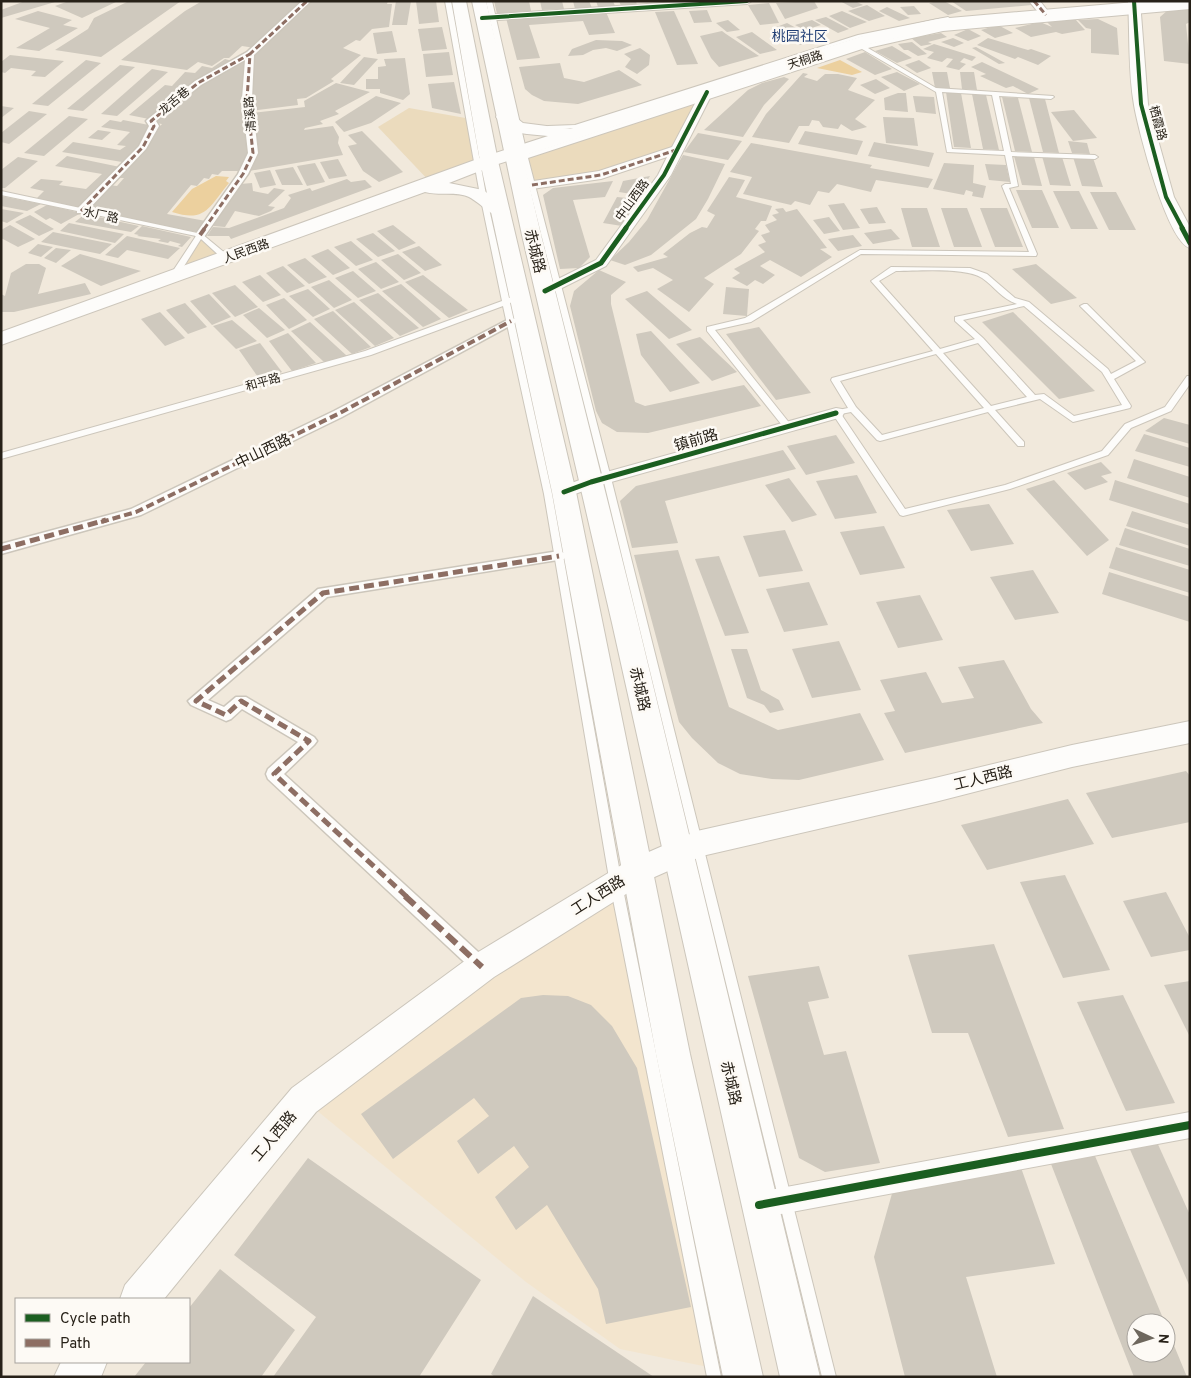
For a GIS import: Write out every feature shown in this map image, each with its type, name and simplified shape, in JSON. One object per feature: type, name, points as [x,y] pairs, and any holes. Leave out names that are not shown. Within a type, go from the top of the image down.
[{"type":"main road","name":"赤城路","points":[[459,1],[508,144],[501,212],[541,291],[564,492],[628,877],[673,1054],[743,1377]]},
{"type":"main road","name":"赤城路","points":[[479,1],[487,18],[508,144],[541,291],[599,480],[771,1203],[800,1377]]},
{"type":"main road","name":"天桐路","points":[[508,144],[582,131],[705,96],[856,43],[938,24],[1044,12],[1190,2]]},
{"type":"main road","points":[[508,144],[552,133],[582,131]]},
{"type":"main road","name":"人民西路","points":[[1,339],[422,187],[508,144]]},
{"type":"main road","points":[[422,187],[464,189],[483,195],[501,212]]},
{"type":"main road","name":"工人西路","points":[[140,1298],[304,1100],[482,967],[628,877],[688,848],[1072,756],[1190,732]]},
{"type":"main road","points":[[74,1377],[86,1363]]},
{"type":"street","points":[[250,54],[307,1]]},
{"type":"street","points":[[487,18],[747,1]]},
{"type":"street","points":[[1034,1],[1044,12]]},
{"type":"street","name":"栖霞路","points":[[1138,5],[1141,104],[1166,197],[1190,243]]},
{"type":"street","name":"龙舌巷","points":[[81,211],[143,147],[154,126],[151,121],[171,102],[203,78],[250,54]]},
{"type":"street","name":"清溪路","points":[[200,235],[242,174],[253,153],[247,99],[250,54]]},
{"type":"street","name":"中山西路","points":[[541,291],[601,263],[664,175],[705,96]]},
{"type":"street","points":[[532,185],[601,174],[676,150]]},
{"type":"street","name":"中山西路","points":[[1,549],[136,512],[338,414],[511,321]]},
{"type":"street","name":"镇前路","points":[[564,492],[599,480],[836,413]]},
{"type":"street","points":[[482,967],[274,774],[309,741],[242,701],[226,715],[196,701],[323,592],[559,556]]},
{"type":"street","points":[[771,1203],[1190,1125]]},
{"type":"lane","points":[[448,1],[508,144],[532,185],[541,291]]},
{"type":"lane","points":[[487,18],[489,1]]},
{"type":"lane","points":[[508,144],[705,96],[873,44],[943,29],[1138,5],[1190,7]]},
{"type":"lane","points":[[714,1377],[628,877],[483,195],[508,144],[524,123],[539,128],[576,127],[860,36],[933,20],[1044,12]]},
{"type":"lane","points":[[856,43],[939,90],[1051,97]]},
{"type":"lane","points":[[939,90],[949,151],[1095,157]]},
{"type":"lane","points":[[788,427],[710,329],[748,320],[860,252],[1033,254],[1005,186],[1015,186],[995,94]]},
{"type":"lane","name":"水厂路","points":[[1,193],[200,235],[227,258]]},
{"type":"lane","points":[[173,277],[200,235]]},
{"type":"lane","points":[[980,340],[938,351],[835,380],[854,409],[880,438],[990,409],[1041,396],[1074,419],[1127,406],[1105,371],[1026,304],[1012,300],[984,276],[967,270],[894,269],[875,281],[938,351],[990,409],[1021,444]]},
{"type":"lane","name":"和平路","points":[[1,456],[368,353],[541,291]]},
{"type":"lane","points":[[1026,304],[958,319],[1034,398]]},
{"type":"lane","points":[[1084,306],[1141,362],[1109,378]]},
{"type":"lane","points":[[854,409],[836,413],[902,513],[1008,487],[1105,453],[1128,426],[1168,409],[1190,378]]},
{"type":"lane","points":[[771,1203],[829,1377]]},
{"type":"shaded area","points":[[840,60],[862,72],[852,75],[817,68]]},
{"type":"shaded area","points":[[702,100],[676,150],[601,175],[532,185],[525,157]]},
{"type":"shaded area","points":[[409,108],[471,119],[477,165],[432,184],[378,127]]},
{"type":"shaded area","points":[[216,176],[229,177],[226,181],[229,183],[206,211],[192,215],[172,212],[192,189]]},
{"type":"shaded area","points":[[200,235],[227,258],[173,277]]},
{"type":"shaded area","points":[[616,884],[713,1368],[620,1349],[526,1282],[304,1100]]},
{"type":"building","points":[[25,1],[55,2],[1,18],[1,10]]},
{"type":"building","points":[[69,1],[118,1],[82,18],[55,6]]},
{"type":"building","points":[[129,1],[181,1],[101,57],[55,50],[88,29],[94,18]]},
{"type":"building","points":[[202,1],[304,1],[255,48],[242,46],[229,58],[224,58],[212,66],[198,62],[187,70],[121,60],[185,11]]},
{"type":"building","points":[[309,1],[388,1],[387,4],[392,4],[389,27],[372,29],[360,41],[356,40],[343,48],[361,55],[331,79],[334,81],[306,98],[297,99],[298,105],[251,111],[249,102],[254,61],[252,61],[251,56]]},
{"type":"building","points":[[396,1],[411,1],[407,25],[392,25]]},
{"type":"building","points":[[416,1],[436,1],[439,22],[419,24]]},
{"type":"building","points":[[494,1],[529,1],[531,11],[497,14]]},
{"type":"building","points":[[540,1],[562,1],[564,9],[542,10]]},
{"type":"building","points":[[573,1],[589,1],[592,8],[575,9]]},
{"type":"building","points":[[596,1],[613,1],[615,6],[598,7]]},
{"type":"building","points":[[619,1],[636,1],[637,5],[621,6]]},
{"type":"building","points":[[814,1],[818,8],[785,19],[776,3]]},
{"type":"building","points":[[840,1],[855,1],[863,5],[853,8]]},
{"type":"building","points":[[944,1],[962,11],[948,15],[929,3]]},
{"type":"building","points":[[951,1],[1029,1],[1032,5],[966,11]]},
{"type":"building","points":[[769,3],[779,23],[760,25],[748,5]]},
{"type":"building","points":[[867,5],[885,16],[869,21],[848,11]]},
{"type":"building","points":[[914,6],[921,14],[908,15],[900,7]]},
{"type":"building","points":[[887,7],[910,18],[899,21],[879,11]]},
{"type":"building","points":[[1190,8],[1190,22],[1186,24],[1190,64],[1164,61],[1160,17],[1168,10]]},
{"type":"building","points":[[707,10],[712,22],[694,23],[689,11]]},
{"type":"building","points":[[38,11],[72,20],[63,25],[78,28],[39,51],[16,48],[50,28],[15,19]]},
{"type":"building","points":[[674,11],[698,64],[677,65],[655,12]]},
{"type":"building","points":[[842,11],[867,22],[850,28],[829,16]]},
{"type":"building","points":[[606,12],[615,33],[589,35],[583,21],[529,25],[540,58],[517,60],[506,18]]},
{"type":"building","points":[[826,17],[849,29],[838,33],[815,20]]},
{"type":"building","points":[[1075,19],[1085,30],[1062,34],[1056,32],[1031,37],[1015,28],[1040,22],[1052,27],[1047,22]]},
{"type":"building","points":[[1098,19],[1117,28],[1119,55],[1091,53],[1091,29],[1086,28],[1078,20]]},
{"type":"building","points":[[728,20],[740,30],[727,32],[716,23]]},
{"type":"building","points":[[812,20],[821,25],[805,30],[795,25]]},
{"type":"building","points":[[787,23],[816,39],[800,45],[771,29]]},
{"type":"building","points":[[998,25],[1013,33],[995,38],[981,30]]},
{"type":"building","points":[[442,27],[447,49],[422,51],[418,29]]},
{"type":"building","points":[[968,29],[981,36],[968,41],[954,35]]},
{"type":"building","points":[[392,31],[397,52],[377,54],[373,33]]},
{"type":"building","points":[[722,31],[759,56],[719,67],[711,58],[700,36]]},
{"type":"building","points":[[752,32],[777,50],[760,54],[736,37]]},
{"type":"building","points":[[941,33],[947,37],[928,42],[932,44],[921,46],[911,38]]},
{"type":"building","points":[[953,38],[964,43],[954,47],[941,42]]},
{"type":"building","points":[[988,38],[1051,56],[1038,65],[977,45]]},
{"type":"building","points":[[596,40],[622,41],[632,45],[617,51],[606,48],[593,50],[583,55],[568,56],[572,49]]},
{"type":"building","points":[[912,42],[927,54],[918,56],[908,50],[904,50],[898,44]]},
{"type":"building","points":[[934,44],[976,57],[972,61],[964,58],[960,62],[966,64],[959,70],[946,67],[953,59],[947,58],[942,62],[927,58],[934,52],[923,49]]},
{"type":"building","points":[[892,46],[912,58],[897,63],[875,51]]},
{"type":"building","points":[[976,47],[1005,63],[999,64],[972,48]]},
{"type":"building","points":[[640,48],[650,55],[649,65],[637,74],[625,67],[631,59],[624,54]]},
{"type":"building","points":[[449,52],[453,75],[426,77],[423,54]]},
{"type":"building","points":[[865,52],[892,69],[875,75],[846,59]]},
{"type":"building","points":[[10,55],[64,61],[45,77],[31,76],[36,71],[11,68],[5,73],[1,72],[1,62]]},
{"type":"building","points":[[364,57],[378,59],[354,85],[340,83]]},
{"type":"building","points":[[405,58],[410,94],[403,100],[380,93],[380,89],[366,89],[366,79],[378,79],[378,67],[386,66],[384,59]]},
{"type":"building","points":[[225,59],[232,61],[201,77],[149,119],[129,115],[165,85],[172,86],[185,72],[195,73],[202,66],[212,68]]},
{"type":"building","points":[[86,60],[101,63],[48,106],[32,104]]},
{"type":"building","points":[[248,60],[252,113],[305,107],[304,101],[336,83],[370,92],[335,111],[339,114],[320,121],[323,124],[305,128],[304,130],[333,126],[339,137],[338,143],[343,155],[249,171],[222,171],[218,175],[212,174],[209,179],[204,178],[197,186],[191,185],[167,214],[206,221],[196,232],[84,210],[109,185],[117,186],[124,178],[116,178],[152,141],[148,140],[162,124],[155,123],[199,82],[239,61]]},
{"type":"building","points":[[919,60],[931,68],[917,73],[905,65]]},
{"type":"building","points":[[982,62],[1039,89],[1028,94],[1013,86],[1006,88],[980,76],[986,74],[971,67]]},
{"type":"building","points":[[560,63],[564,78],[584,82],[619,70],[642,85],[578,104],[544,101],[525,89],[519,67]]},
{"type":"building","points":[[120,65],[135,67],[83,111],[67,109]]},
{"type":"building","points":[[152,69],[168,72],[117,116],[101,114]]},
{"type":"building","points":[[897,72],[920,84],[904,91],[881,77]]},
{"type":"building","points":[[932,72],[947,72],[950,88],[935,88]]},
{"type":"building","points":[[960,72],[974,72],[977,90],[962,89]]},
{"type":"building","points":[[803,73],[808,74],[804,77],[817,81],[825,74],[838,74],[857,78],[848,90],[875,100],[855,119],[867,127],[852,131],[841,124],[838,129],[823,127],[819,121],[812,120],[809,126],[799,126],[789,143],[752,137],[766,114]]},
{"type":"building","points":[[784,77],[789,79],[764,105],[743,137],[704,130],[748,90],[762,83]]},
{"type":"building","points":[[876,79],[890,88],[875,94],[860,85]]},
{"type":"building","points":[[454,82],[461,114],[432,108],[428,84]]},
{"type":"building","points":[[946,92],[961,93],[971,148],[954,147]]},
{"type":"building","points":[[898,93],[906,93],[908,112],[885,110],[884,98]]},
{"type":"building","points":[[972,94],[986,95],[999,150],[983,149]]},
{"type":"building","points":[[376,96],[401,103],[371,123],[344,132],[335,122]]},
{"type":"building","points":[[913,96],[934,97],[936,114],[916,112]]},
{"type":"building","points":[[1002,97],[1018,98],[1032,152],[1015,151]]},
{"type":"building","points":[[1029,98],[1045,99],[1059,153],[1043,152]]},
{"type":"building","points":[[1,106],[14,108],[1,118]]},
{"type":"building","points":[[1074,110],[1097,138],[1073,141],[1051,112]]},
{"type":"building","points":[[29,111],[47,114],[9,144],[1,142],[1,133]]},
{"type":"building","points":[[69,116],[88,119],[44,156],[24,153]]},
{"type":"building","points":[[883,117],[914,118],[918,146],[886,143]]},
{"type":"building","points":[[110,120],[121,122],[123,120],[149,125],[137,149],[122,162],[62,152],[73,142],[120,150],[126,146],[117,145],[130,132],[101,127]]},
{"type":"building","points":[[98,130],[111,132],[102,140],[88,138]]},
{"type":"building","points":[[362,131],[403,172],[379,182],[363,171],[348,146],[357,144],[348,135]]},
{"type":"building","points":[[805,131],[863,141],[857,155],[798,144]]},
{"type":"building","points":[[698,133],[742,141],[728,160],[684,152]]},
{"type":"building","points":[[1068,141],[1087,143],[1090,154],[1072,153]]},
{"type":"building","points":[[874,142],[934,153],[929,167],[868,156]]},
{"type":"building","points":[[751,143],[872,165],[870,168],[933,179],[928,188],[876,180],[871,192],[837,184],[829,193],[818,191],[810,205],[795,201],[791,205],[743,194],[752,177],[730,172]]},
{"type":"building","points":[[683,155],[725,164],[696,219],[651,255],[625,265],[610,260],[629,242],[647,220]]},
{"type":"building","points":[[67,156],[120,167],[81,208],[36,199],[44,191],[30,188],[41,179],[63,181],[59,185],[86,189],[102,174],[55,166]]},
{"type":"building","points":[[1014,156],[1034,157],[1042,186],[1022,185]]},
{"type":"building","points":[[1042,156],[1062,157],[1071,186],[1050,185]]},
{"type":"building","points":[[18,157],[38,161],[5,188],[1,188],[1,170]]},
{"type":"building","points":[[1073,157],[1093,158],[1103,187],[1082,186]]},
{"type":"building","points":[[338,159],[347,176],[329,179],[320,162]]},
{"type":"building","points":[[315,163],[325,182],[307,186],[297,166]]},
{"type":"building","points":[[944,163],[974,165],[973,183],[986,186],[983,198],[972,196],[973,192],[966,190],[964,195],[933,189]]},
{"type":"building","points":[[985,164],[1006,165],[1010,182],[989,180]]},
{"type":"building","points":[[293,167],[303,185],[282,185],[275,170]]},
{"type":"building","points":[[270,170],[276,185],[260,188],[254,173]]},
{"type":"building","points":[[650,176],[638,195],[619,192],[623,181]]},
{"type":"building","points":[[729,177],[745,180],[736,197],[772,206],[766,221],[761,221],[755,229],[759,231],[741,254],[704,278],[714,284],[689,312],[657,289],[673,280],[653,268],[638,272],[633,267],[668,257],[663,254],[690,233],[702,227],[707,228],[715,215],[707,211]]},
{"type":"building","points":[[347,179],[351,182],[365,180],[372,187],[231,239],[229,236],[207,236],[213,227],[229,228],[284,208],[291,198],[288,195],[310,188],[312,191]]},
{"type":"building","points":[[613,181],[605,197],[573,200],[590,257],[579,268],[560,269],[543,195],[553,188]]},
{"type":"building","points":[[252,183],[253,191],[268,194],[274,188],[285,190],[268,206],[275,207],[271,211],[259,216],[235,211],[225,227],[213,226],[240,184]]},
{"type":"building","points":[[1016,190],[1042,190],[1059,228],[1032,228]]},
{"type":"building","points":[[1053,191],[1079,191],[1098,229],[1071,229]]},
{"type":"building","points":[[1090,192],[1116,192],[1136,230],[1109,230]]},
{"type":"building","points":[[1,196],[41,204],[27,211],[1,206]]},
{"type":"building","points":[[617,197],[637,199],[622,226],[603,223]]},
{"type":"building","points":[[844,203],[860,228],[843,230],[828,205]]},
{"type":"building","points":[[47,205],[81,213],[61,224],[50,218],[46,220],[34,212]]},
{"type":"building","points":[[877,207],[886,223],[869,224],[860,209]]},
{"type":"building","points":[[783,208],[786,212],[797,209],[827,248],[820,249],[832,257],[801,277],[770,260],[760,266],[775,275],[763,284],[755,280],[747,286],[732,278],[740,273],[734,269],[765,252],[758,245],[766,242],[761,235],[770,232],[765,225],[777,220],[772,215],[779,213],[775,209]]},
{"type":"building","points":[[901,208],[927,208],[940,247],[912,247]]},
{"type":"building","points":[[941,208],[967,208],[982,247],[954,247]]},
{"type":"building","points":[[980,208],[1007,208],[1023,247],[995,247]]},
{"type":"building","points":[[1,209],[24,213],[7,223],[1,221]]},
{"type":"building","points":[[85,214],[139,226],[131,232],[75,222]]},
{"type":"building","points":[[30,215],[54,229],[39,236],[15,222]]},
{"type":"building","points":[[829,217],[840,231],[824,234],[813,220]]},
{"type":"building","points":[[69,223],[124,234],[115,243],[60,231]]},
{"type":"building","points":[[10,225],[35,239],[18,247],[1,238],[1,230]]},
{"type":"building","points":[[393,225],[416,243],[399,250],[377,231]]},
{"type":"building","points":[[142,226],[191,237],[182,247],[178,246],[181,244],[170,241],[168,243],[158,241],[161,239],[134,234]]},
{"type":"building","points":[[891,229],[900,239],[873,244],[864,233]]},
{"type":"building","points":[[53,232],[112,244],[100,254],[41,242]]},
{"type":"building","points":[[373,233],[395,251],[378,257],[356,239]]},
{"type":"building","points":[[853,235],[862,246],[838,251],[828,239]]},
{"type":"building","points":[[127,236],[180,248],[168,259],[127,250],[118,258],[105,255]]},
{"type":"building","points":[[351,241],[373,260],[356,266],[334,247]]},
{"type":"building","points":[[38,244],[53,247],[41,257],[28,253]]},
{"type":"building","points":[[419,246],[442,265],[425,271],[402,252]]},
{"type":"building","points":[[56,248],[71,250],[56,263],[44,258]]},
{"type":"building","points":[[328,249],[350,268],[333,275],[311,256]]},
{"type":"building","points":[[80,254],[141,271],[101,286],[61,266]]},
{"type":"building","points":[[398,254],[421,273],[404,280],[381,260]]},
{"type":"building","points":[[305,258],[327,277],[309,284],[287,265]]},
{"type":"building","points":[[376,262],[399,282],[381,289],[358,269]]},
{"type":"building","points":[[26,264],[39,264],[46,268],[38,294],[85,283],[91,294],[14,312],[1,312],[1,294],[5,296],[11,273]]},
{"type":"building","points":[[1036,264],[1077,298],[1051,304],[1012,269]]},
{"type":"building","points":[[283,266],[305,286],[287,293],[266,273]]},
{"type":"building","points":[[599,270],[626,282],[611,295],[611,304],[635,402],[645,406],[744,385],[761,406],[648,433],[617,432],[602,423],[596,411],[570,306],[574,291]]},
{"type":"building","points":[[353,271],[376,291],[358,298],[335,278]]},
{"type":"building","points":[[260,275],[281,295],[263,302],[242,282]]},
{"type":"building","points":[[423,275],[468,310],[449,318],[405,282]]},
{"type":"building","points":[[329,280],[352,300],[334,308],[311,287]]},
{"type":"building","points":[[401,284],[441,319],[423,327],[382,291]]},
{"type":"building","points":[[235,285],[258,307],[235,317],[212,293]]},
{"type":"building","points":[[726,287],[749,289],[747,316],[723,314]]},
{"type":"building","points":[[308,289],[330,309],[313,317],[289,296]]},
{"type":"building","points":[[647,291],[692,330],[669,339],[625,299]]},
{"type":"building","points":[[378,293],[419,328],[400,336],[359,300]]},
{"type":"building","points":[[209,294],[231,317],[212,325],[190,301]]},
{"type":"building","points":[[284,298],[307,320],[289,329],[266,305]]},
{"type":"building","points":[[354,302],[394,338],[375,346],[335,310]]},
{"type":"building","points":[[185,303],[207,327],[188,334],[166,310]]},
{"type":"building","points":[[259,308],[285,330],[267,338],[243,315]]},
{"type":"building","points":[[333,311],[371,347],[352,354],[314,319]]},
{"type":"building","points":[[160,312],[185,338],[165,346],[141,319]]},
{"type":"building","points":[[1013,312],[1095,391],[1059,399],[982,322]]},
{"type":"building","points":[[232,320],[257,341],[236,349],[213,326]]},
{"type":"building","points":[[310,322],[347,356],[324,362],[291,331]]},
{"type":"building","points":[[759,327],[811,393],[776,400],[726,334]]},
{"type":"building","points":[[651,331],[700,383],[670,392],[641,355],[636,334]]},
{"type":"building","points":[[288,333],[316,363],[292,371],[269,341]]},
{"type":"building","points":[[700,337],[737,372],[712,381],[676,344]]},
{"type":"building","points":[[260,343],[282,372],[260,380],[239,350]]},
{"type":"building","points":[[1164,418],[1190,425],[1190,444],[1145,431]]},
{"type":"building","points":[[1144,434],[1190,448],[1190,467],[1135,451]]},
{"type":"building","points":[[836,435],[855,463],[806,475],[787,446]]},
{"type":"building","points":[[783,450],[796,469],[665,501],[678,543],[632,548],[620,501],[636,486]]},
{"type":"building","points":[[1134,459],[1190,477],[1190,498],[1127,478]]},
{"type":"building","points":[[1101,462],[1112,473],[1101,476],[1108,482],[1085,490],[1067,473]]},
{"type":"building","points":[[857,475],[877,513],[835,519],[816,481]]},
{"type":"building","points":[[789,478],[817,515],[792,522],[765,485]]},
{"type":"building","points":[[1054,480],[1109,540],[1087,556],[1026,489]]},
{"type":"building","points":[[1115,480],[1190,504],[1190,525],[1109,500]]},
{"type":"building","points":[[989,504],[1014,544],[971,551],[947,510]]},
{"type":"building","points":[[1132,511],[1190,529],[1190,546],[1126,526]]},
{"type":"building","points":[[884,526],[905,568],[860,575],[840,532]]},
{"type":"building","points":[[1125,528],[1190,549],[1190,566],[1119,545]]},
{"type":"building","points":[[785,530],[803,571],[759,577],[743,536]]},
{"type":"building","points":[[1116,547],[1190,570],[1190,593],[1109,568]]},
{"type":"building","points":[[678,550],[729,707],[778,730],[860,713],[884,760],[799,780],[772,779],[740,774],[718,763],[692,738],[679,722],[634,555]]},
{"type":"building","points":[[719,556],[749,633],[725,636],[695,559]]},
{"type":"building","points":[[1033,570],[1059,613],[1015,620],[990,577]]},
{"type":"building","points":[[1109,572],[1190,597],[1190,622],[1102,594]]},
{"type":"building","points":[[809,582],[828,625],[784,632],[766,589]]},
{"type":"building","points":[[920,595],[943,640],[898,648],[876,602]]},
{"type":"building","points":[[839,641],[861,690],[812,698],[792,649]]},
{"type":"building","points":[[731,649],[747,649],[761,690],[779,700],[784,710],[770,713],[764,705],[747,698]]},
{"type":"building","points":[[1004,660],[1031,709],[1043,723],[905,753],[884,713],[895,711],[880,680],[926,672],[942,703],[974,698],[958,667]]},
{"type":"building","points":[[1186,771],[1190,776],[1190,822],[1112,838],[1086,793]]},
{"type":"building","points":[[1068,799],[1094,844],[987,870],[961,825]]},
{"type":"building","points":[[1065,875],[1110,970],[1063,978],[1020,882]]},
{"type":"building","points":[[1166,892],[1190,938],[1190,950],[1151,957],[1123,901]]},
{"type":"building","points":[[994,944],[1064,1129],[1008,1137],[968,1033],[932,1033],[908,955]]},
{"type":"building","points":[[819,966],[829,998],[808,1002],[824,1055],[846,1051],[880,1163],[825,1172],[799,1158],[748,976]]},
{"type":"building","points":[[1190,981],[1190,1037],[1164,985]]},
{"type":"building","points":[[543,995],[568,996],[591,1005],[612,1026],[637,1068],[691,1307],[606,1324],[598,1289],[547,1205],[516,1230],[495,1197],[529,1167],[514,1146],[478,1174],[457,1141],[489,1116],[474,1098],[393,1159],[361,1114],[521,998]]},
{"type":"building","points":[[1123,995],[1175,1103],[1126,1111],[1077,1002]]},
{"type":"building","points":[[1156,1140],[1190,1215],[1190,1287],[1128,1145]]},
{"type":"building","points":[[1095,1156],[1161,1313],[1126,1313],[1126,1356],[1051,1164]]},
{"type":"building","points":[[308,1158],[481,1280],[419,1377],[273,1377],[316,1317],[234,1255]]},
{"type":"building","points":[[1019,1162],[1055,1264],[966,1277],[997,1377],[905,1377],[874,1257],[895,1183]]},
{"type":"building","points":[[220,1269],[295,1330],[261,1377],[134,1377],[145,1363],[190,1363],[190,1307]]},
{"type":"building","points":[[533,1296],[654,1377],[495,1377],[491,1374]]},
{"type":"building","points":[[1176,1350],[1187,1377],[1134,1377],[1129,1363],[1176,1363]]},
{"type":"marked path","points":[[200,235],[243,174],[253,153],[247,99],[250,54],[307,1]]},
{"type":"marked path","points":[[1034,1],[1046,15]]},
{"type":"marked path","points":[[81,211],[143,147],[154,126],[151,121],[198,83],[250,54]]},
{"type":"marked path","points":[[532,185],[601,175],[676,150]]},
{"type":"marked path","points":[[1,549],[136,512],[338,414],[511,321]]},
{"type":"marked path","points":[[482,967],[274,774],[309,741],[241,701],[226,715],[196,701],[323,593],[559,556]]},
{"type":"cycle path","points":[[482,18],[747,1]]},
{"type":"cycle path","points":[[1134,1],[1141,104],[1166,197],[1190,243]]},
{"type":"cycle path","points":[[545,291],[601,263],[664,175],[707,92]]},
{"type":"cycle path","points":[[564,492],[591,482],[836,413]]},
{"type":"cycle path","points":[[759,1205],[1190,1125]]},
{"type":"district","name":"桃园社区","points":[[800,36]]}]
